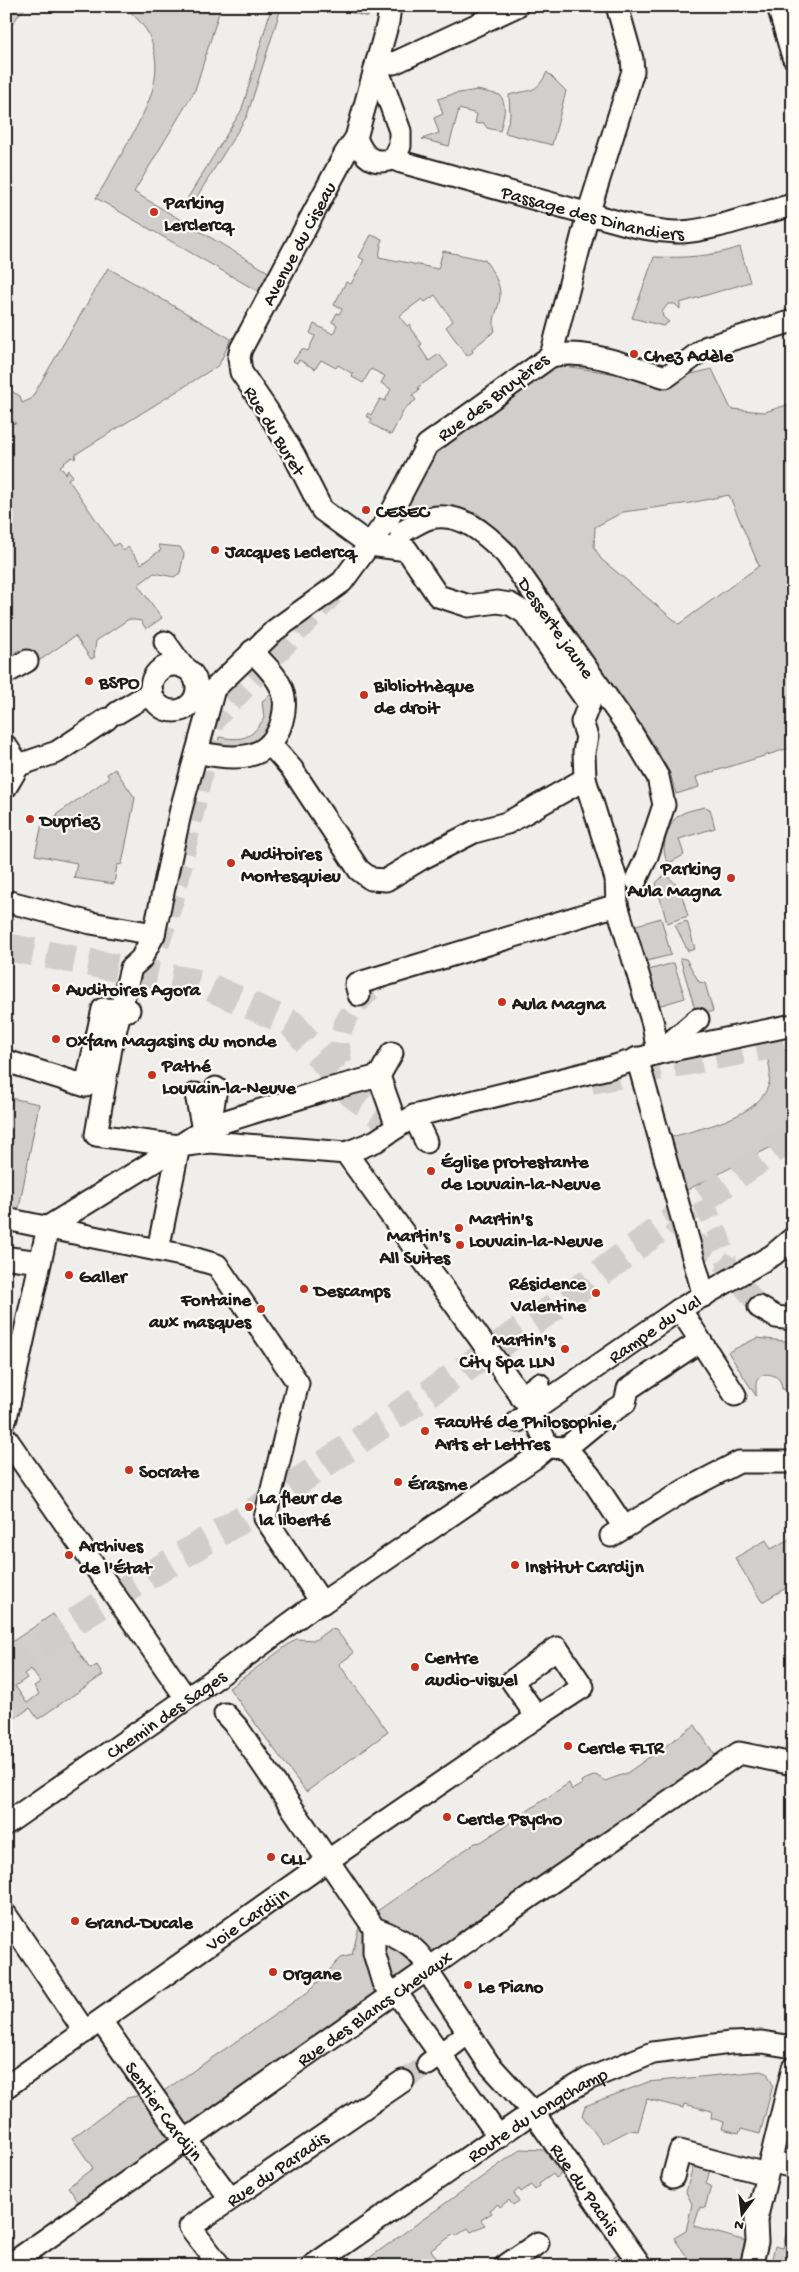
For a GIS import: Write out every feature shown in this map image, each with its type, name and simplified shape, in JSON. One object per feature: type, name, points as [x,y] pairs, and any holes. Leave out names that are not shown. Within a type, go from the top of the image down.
[{"type":"street","name":"Avenue du Ciseau","points":[[241,349],[345,154],[356,138],[388,22],[390,6]]},
{"type":"street","points":[[356,138],[361,152],[371,159],[382,162],[394,158],[400,146],[400,131],[377,63],[394,63],[517,6]]},
{"type":"street","name":"Rue des Bruyères","points":[[252,651],[274,630],[342,582],[370,545],[395,526],[427,445],[551,356],[588,214],[633,71],[632,59],[617,6]]},
{"type":"street","points":[[778,6],[793,57]]},
{"type":"street","name":"Passage des Dinandiers","points":[[394,158],[401,162],[633,226],[680,232],[793,205]]},
{"type":"street","points":[[551,356],[564,353],[594,357],[666,377],[708,347],[793,321]]},
{"type":"street","name":"Rue du Buret","points":[[241,349],[239,357],[241,372],[290,448],[322,510],[370,545]]},
{"type":"street","name":"Desserte jaune","points":[[395,526],[430,518],[462,521],[468,522],[491,539],[506,554],[649,759],[658,777],[664,806],[647,856],[636,880]]},
{"type":"street","points":[[370,545],[407,550],[438,596],[468,606],[497,602],[510,604],[525,613],[589,704],[582,722],[587,737],[584,752],[585,779],[616,879],[617,905],[653,1024],[658,1053]]},
{"type":"street","points":[[165,642],[183,667],[194,676],[203,697],[197,752],[181,808],[154,934],[141,958],[131,968],[124,1010],[98,1100],[96,1135],[178,1146],[210,1142],[346,1153],[376,1142],[405,1122],[608,1068],[637,1058],[793,1025]]},
{"type":"street","points":[[183,667],[176,665],[161,668],[152,681],[152,692],[156,702],[169,710],[184,708],[203,697],[252,651],[282,687],[285,698],[281,723],[275,737],[270,744],[256,754],[244,757],[220,758],[197,752]]},
{"type":"street","points":[[6,674],[26,661]]},
{"type":"street","points":[[6,787],[19,765],[57,752],[152,692]]},
{"type":"street","points":[[270,744],[292,769],[359,870],[371,879],[386,880],[421,859],[474,832],[507,823],[585,779]]},
{"type":"street","points":[[6,746],[19,765]]},
{"type":"street","points":[[6,901],[91,923],[154,934]]},
{"type":"street","points":[[359,995],[356,984],[617,905]]},
{"type":"street","points":[[6,1061],[86,1086],[103,1009],[124,1010]]},
{"type":"street","points":[[658,1053],[698,1020]]},
{"type":"street","points":[[6,1418],[48,1227],[207,1128],[325,1090],[379,1076],[392,1053]]},
{"type":"street","points":[[637,1058],[704,1296]]},
{"type":"street","points":[[379,1076],[405,1122],[426,1142]]},
{"type":"street","points":[[207,1128],[216,1088]]},
{"type":"street","points":[[196,1094],[207,1128]]},
{"type":"street","points":[[158,1250],[178,1146]]},
{"type":"street","points":[[346,1153],[400,1218],[524,1408],[545,1449],[590,1476],[617,1531],[685,1490],[739,1462],[793,1462]]},
{"type":"street","points":[[13,1225],[48,1227],[158,1250],[216,1265],[281,1346],[298,1383],[265,1518],[322,1603]]},
{"type":"street","name":"Rampe du Val","points":[[524,1408],[680,1309],[773,1255],[793,1238]]},
{"type":"street","points":[[10,1258],[39,1264]]},
{"type":"street","points":[[760,1307],[776,1316],[793,1319]]},
{"type":"street","points":[[680,1309],[735,1395]]},
{"type":"street","name":"Chemin des Sages","points":[[6,1824],[27,1800],[205,1686],[311,1608],[322,1603],[545,1449],[625,1403],[628,1389],[700,1341]]},
{"type":"street","points":[[524,1408],[539,1384]]},
{"type":"street","points":[[6,1438],[186,1698]]},
{"type":"street","name":"Chemin des Sages","points":[[226,1714],[237,1727],[374,1928]]},
{"type":"street","name":"Voie Cardijn","points":[[6,2087],[327,1861],[537,1717]]},
{"type":"street","name":"Rue des Blancs Chevaux","points":[[8,2266],[185,2139],[739,1753],[793,1764]]},
{"type":"street","name":"Sentier Cardijn","points":[[6,1915],[230,2198]]},
{"type":"street","points":[[499,2137],[434,2059],[394,1993],[383,1983],[374,1953],[374,1928],[392,1934],[418,1952],[430,1968],[432,1978],[489,2064],[533,2112]]},
{"type":"street","points":[[434,2059],[468,2033]]},
{"type":"street","name":"Route du Longchamp","points":[[312,2266],[533,2112],[588,2079],[653,2053],[730,2043],[762,2042],[793,2047]]},
{"type":"street","points":[[751,2266],[757,2242],[756,2220],[793,2068]]},
{"type":"street","name":"Rue du Paradis","points":[[220,2266],[190,2227],[403,2081]]},
{"type":"street","name":"Rue du Pachis","points":[[533,2112],[640,2266]]},
{"type":"street","points":[[672,2177],[680,2151],[768,2167],[793,2167]]},
{"type":"street","points":[[505,2266],[538,2243]]},
{"type":"shaded area","points":[[6,6],[28,6],[6,32]]},
{"type":"shaded area","points":[[126,6],[221,6],[195,90],[134,192],[270,273],[259,292],[96,198],[143,115],[153,89],[156,62],[153,48],[143,25]]},
{"type":"shaded area","points":[[257,6],[280,11],[247,116],[193,203],[189,202],[187,199],[241,111],[270,12]]},
{"type":"shaded area","points":[[327,6],[371,6],[368,17]]},
{"type":"shaded area","points":[[547,72],[566,91],[552,145],[505,133],[510,115],[509,95],[535,88]]},
{"type":"shaded area","points":[[477,90],[500,95],[504,104],[504,113],[500,131],[487,128],[483,122],[480,124],[475,123],[477,114],[459,109],[449,146],[422,139],[439,133],[434,118],[443,114],[438,99]]},
{"type":"shaded area","points":[[371,235],[382,239],[379,257],[438,269],[443,251],[485,260],[496,277],[500,292],[494,322],[495,331],[472,349],[473,352],[467,356],[446,327],[453,321],[435,295],[425,302],[422,299],[399,316],[407,326],[411,324],[410,328],[422,344],[419,346],[429,361],[439,354],[448,366],[418,387],[419,390],[412,395],[416,400],[405,408],[391,435],[370,423],[372,419],[366,416],[368,413],[371,415],[380,399],[385,401],[391,389],[381,383],[385,376],[371,369],[363,383],[352,377],[353,374],[338,365],[336,368],[321,360],[315,369],[299,360],[297,363],[293,361],[302,349],[308,351],[315,336],[310,333],[314,324],[333,334],[337,325],[332,322],[337,313],[339,314],[342,309],[334,305],[346,282],[351,284],[364,260],[359,257]]},
{"type":"shaded area","points":[[740,247],[750,282],[680,303],[680,309],[675,304],[668,304],[662,312],[663,317],[669,322],[663,326],[632,318],[654,257],[697,256]]},
{"type":"shaded area","points":[[108,268],[231,339],[219,365],[76,454],[75,459],[72,457],[60,466],[66,474],[68,470],[73,476],[68,479],[114,546],[118,543],[124,551],[128,547],[141,564],[161,550],[158,545],[180,547],[184,554],[180,573],[174,577],[154,573],[138,585],[162,618],[146,629],[141,621],[129,619],[96,641],[95,657],[91,659],[75,636],[30,667],[19,650],[6,658],[6,425],[16,423],[6,417],[6,388],[20,396],[22,403],[31,399]]},
{"type":"shaded area","points":[[558,365],[663,381],[712,369],[731,409],[765,412],[793,403],[793,747],[696,777],[699,787],[676,794],[670,773],[649,737],[512,542],[477,513],[436,507],[402,515],[428,455]],"holes":[[[729,495],[759,566],[679,624],[601,559],[594,547],[595,527],[623,512],[690,503]]]},
{"type":"shaded area","points":[[273,693],[277,716],[254,748],[218,750],[219,737],[234,739],[246,737],[260,725],[264,718],[262,701]]},
{"type":"shaded area","points":[[115,769],[135,798],[122,864],[117,865],[114,884],[74,878],[77,863],[35,855],[42,824],[58,816],[57,814],[109,778],[107,774]]},
{"type":"shaded area","points":[[705,807],[710,809],[715,828],[679,839],[684,855],[671,862],[667,861],[664,850],[666,837],[674,820],[691,810]]},
{"type":"shaded area","points":[[664,875],[678,887],[688,916],[667,923],[656,883]]},
{"type":"shaded area","points":[[661,918],[671,955],[643,962],[633,926]]},
{"type":"shaded area","points":[[687,921],[695,949],[688,951],[675,925]]},
{"type":"shaded area","points":[[680,958],[686,959],[699,982],[705,983],[713,1011],[697,1016]]},
{"type":"shaded area","points":[[674,963],[685,998],[658,1006],[648,970]]},
{"type":"shaded area","points":[[793,1048],[793,1140],[783,1141],[687,1190],[676,1172],[666,1143],[672,1137],[725,1121],[742,1113],[756,1103],[766,1090],[770,1074],[766,1055]]},
{"type":"shaded area","points":[[6,1097],[39,1104],[19,1208],[6,1205]]},
{"type":"shaded area","points":[[757,1338],[793,1342],[793,1393],[792,1390],[782,1389],[780,1382],[773,1375],[766,1374],[757,1380],[756,1396],[728,1352]]},
{"type":"shaded area","points":[[793,1537],[793,1584],[762,1602],[735,1558],[766,1540],[771,1549]]},
{"type":"shaded area","points":[[53,1614],[90,1669],[97,1665],[103,1675],[38,1719],[30,1708],[6,1724],[6,1646]],"holes":[[[31,1669],[40,1682],[34,1686],[39,1694],[27,1703],[15,1686],[27,1678],[24,1674]]]},
{"type":"shaded area","points":[[330,1629],[336,1630],[354,1653],[339,1664],[388,1732],[306,1792],[229,1688],[296,1639],[315,1640]]},
{"type":"shaded area","points":[[695,1725],[716,1757],[80,2204],[68,2187],[93,2168],[72,2138],[127,2098],[146,2094],[158,2095],[308,1992],[341,1958],[352,1955],[360,1923],[475,1843],[481,1842],[569,1783],[572,1790],[582,1784],[581,1781],[596,1775],[605,1781],[627,1773]]},
{"type":"shaded area","points":[[761,2071],[767,2073],[773,2085],[760,2134],[741,2129],[739,2133],[722,2129],[724,2122],[711,2118],[712,2111],[684,2104],[683,2108],[647,2099],[638,2131],[630,2130],[603,2144],[582,2115],[585,2106],[648,2082]]},
{"type":"shaded area","points":[[521,2149],[544,2150],[563,2173],[556,2178],[553,2174],[539,2184],[540,2186],[535,2190],[531,2185],[521,2192],[519,2189],[514,2193],[519,2201],[513,2205],[509,2200],[500,2207],[498,2204],[490,2210],[492,2213],[481,2220],[485,2225],[471,2232],[468,2228],[456,2236],[454,2234],[431,2250],[442,2266],[358,2266]]},
{"type":"shaded area","points":[[693,2166],[710,2170],[706,2184],[711,2186],[705,2208],[700,2207],[694,2226],[749,2242],[742,2266],[719,2266],[706,2262],[702,2266],[693,2266],[674,2238],[686,2231],[692,2204],[686,2192]]},
{"type":"shaded area","points":[[786,2235],[793,2237],[793,2266],[770,2266],[775,2246],[783,2248]]},
{"type":"shaded area","points":[[619,2253],[629,2266],[601,2266]]},
{"type":"tunnel","points":[[159,945],[176,892],[214,721],[333,595]]},
{"type":"tunnel","points":[[6,947],[203,984],[292,1024],[352,1094],[393,1124],[416,1122]]},
{"type":"tunnel","points":[[352,1094],[341,1059],[340,1039],[342,1029],[355,1007],[368,992],[378,986]]},
{"type":"tunnel","points":[[591,1080],[793,1041]]},
{"type":"tunnel","points":[[6,1668],[83,1616],[253,1512],[453,1377],[563,1301],[650,1236],[793,1136]]},
{"type":"tunnel","points":[[702,1200],[718,1234],[728,1266],[759,1307]]},
{"type":"tunnel","points":[[671,1221],[714,1257],[728,1266]]},
{"type":"tunnel","points":[[403,2081],[428,2064]]},
{"type":"place","name":"Parking Lerclercq","points":[[154,212]]},
{"type":"place","name":"Chez Adèle","points":[[634,354]]},
{"type":"place","name":"CESEC","points":[[366,510]]},
{"type":"place","name":"Jacques Leclercq","points":[[215,550]]},
{"type":"place","name":"BSPO","points":[[89,681]]},
{"type":"place","name":"Bibliothèque de droit","points":[[364,695]]},
{"type":"place","name":"Dupriez","points":[[30,819]]},
{"type":"place","name":"Auditoires Montesquieu","points":[[231,863]]},
{"type":"place","name":"Parking Aula Magna","points":[[731,878]]},
{"type":"place","name":"Auditoires Agora","points":[[56,988]]},
{"type":"place","name":"Aula Magna","points":[[502,1002]]},
{"type":"place","name":"Oxfam Magasins du monde","points":[[56,1039]]},
{"type":"place","name":"Pathé Louvain-la-Neuve","points":[[152,1075]]},
{"type":"place","name":"Église protestante de Louvain-la-Neuve","points":[[431,1171]]},
{"type":"place","name":"Martin's Louvain-la-Neuve","points":[[459,1228]]},
{"type":"place","name":"Martin's All Suites","points":[[460,1245]]},
{"type":"place","name":"Galler","points":[[69,1275]]},
{"type":"place","name":"Descamps","points":[[304,1289]]},
{"type":"place","name":"Résidence Valentine","points":[[596,1293]]},
{"type":"place","name":"Fontaine aux masques","points":[[261,1309]]},
{"type":"place","name":"Martin's City Spa LLN","points":[[565,1349]]},
{"type":"place","name":"Faculté de Philosophie, Arts et Lettres","points":[[425,1431]]},
{"type":"place","name":"Socrate","points":[[129,1470]]},
{"type":"place","name":"Érasme","points":[[398,1482]]},
{"type":"place","name":"La fleur de la liberté","points":[[249,1507]]},
{"type":"place","name":"Archives de l'État","points":[[69,1555]]},
{"type":"place","name":"Institut Cardijn","points":[[515,1565]]},
{"type":"place","name":"Centre audio-visuel","points":[[415,1667]]},
{"type":"place","name":"Cercle FLTR","points":[[568,1746]]},
{"type":"place","name":"Cercle Psycho","points":[[447,1817]]},
{"type":"place","name":"CLL","points":[[271,1857]]},
{"type":"place","name":"Grand-Ducale","points":[[75,1921]]},
{"type":"place","name":"Organe","points":[[273,1972]]},
{"type":"place","name":"Le Piano","points":[[468,1985]]}]
